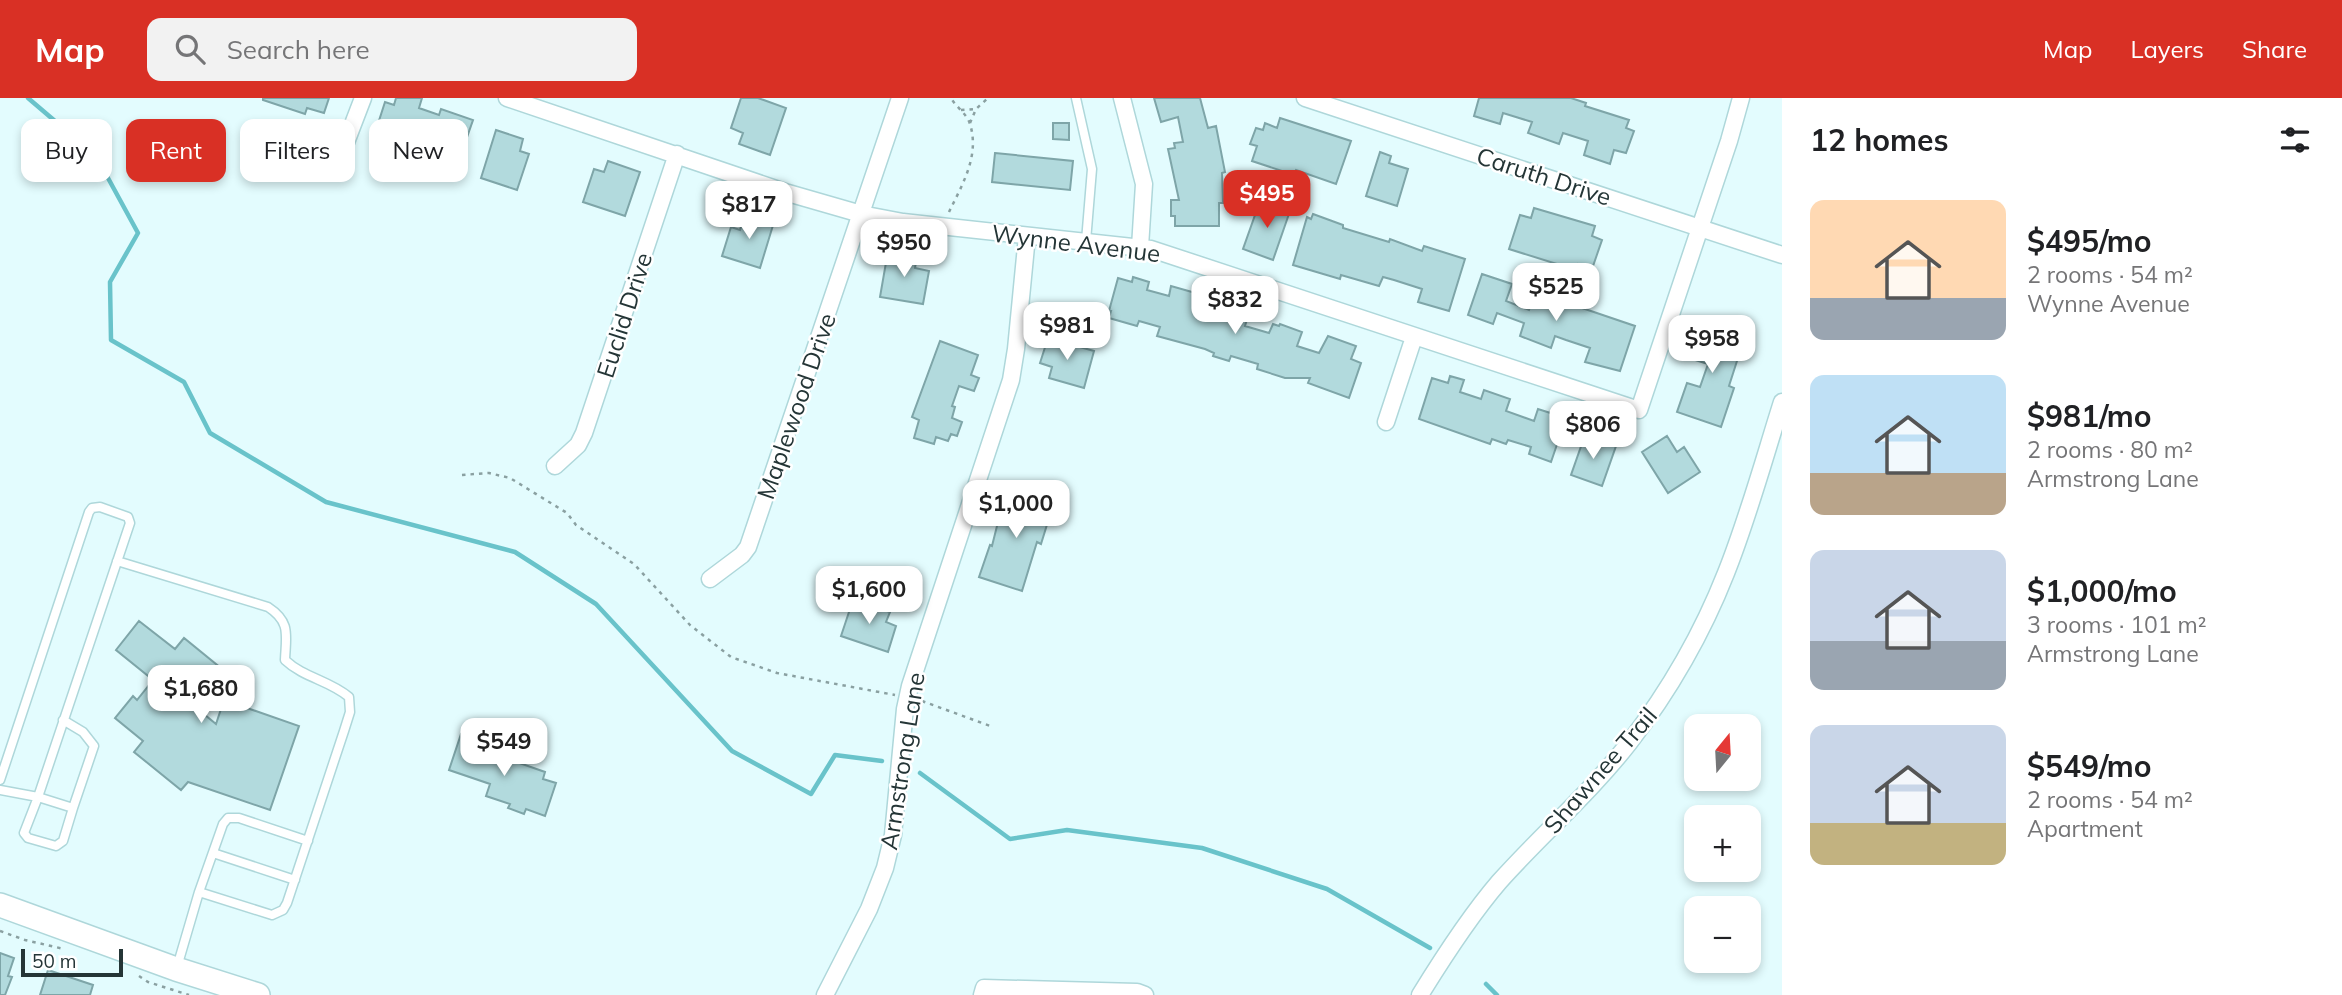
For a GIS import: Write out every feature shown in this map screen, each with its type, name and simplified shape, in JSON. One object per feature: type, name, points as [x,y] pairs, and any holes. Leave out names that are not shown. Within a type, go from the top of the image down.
[{"type":"street","points":[[355,119],[363,98]]},
{"type":"street","name":"Wynne Avenue","points":[[507,98],[798,196],[861,214],[903,222],[1140,247],[1167,254],[1639,410],[1700,228]]},
{"type":"street","name":"Maplewood Drive","points":[[710,579],[732,564],[748,547],[900,98]]},
{"type":"street","points":[[1122,98],[1144,184],[1140,247]]},
{"type":"street","name":"Caruth Drive","points":[[1305,98],[1326,101],[1782,255]]},
{"type":"street","points":[[1700,228],[1741,98]]},
{"type":"street","name":"Euclid Drive","points":[[555,466],[578,445],[584,433],[677,154]]},
{"type":"street","name":"Armstrong Lane","points":[[824,995],[875,898],[890,851],[907,698],[1011,380],[1027,236]]},
{"type":"street","points":[[1385,422],[1414,337]]},
{"type":"street","name":"Shawnee Trail","points":[[1420,995],[1489,894],[1606,771],[1676,674],[1698,635],[1725,576],[1782,402]]},
{"type":"street","points":[[0,905],[258,995]]},
{"type":"street","points":[[982,995],[984,988],[1137,992],[1145,995]]},
{"type":"lane","points":[[1076,98],[1092,169],[1086,241]]},
{"type":"lane","points":[[0,780],[92,508],[100,507],[128,517],[130,523],[24,833],[28,838],[56,846],[62,841],[94,746],[83,732],[63,720]]},
{"type":"lane","points":[[117,561],[268,607],[279,615],[286,627],[285,660],[304,675],[339,688],[349,696],[350,712],[288,903],[283,910],[272,915],[199,892]]},
{"type":"lane","points":[[0,790],[38,797],[73,808]]},
{"type":"lane","points":[[176,968],[199,892],[228,818],[239,818],[308,841]]},
{"type":"lane","points":[[213,853],[295,880]]},
{"type":"path","points":[[951,98],[970,124]]},
{"type":"path","points":[[948,214],[968,172],[972,153],[970,124],[976,109],[988,98]]},
{"type":"path","points":[[961,110],[976,109]]},
{"type":"path","points":[[462,475],[489,473],[510,478],[567,513],[576,525],[634,564],[691,625],[731,657],[777,673],[925,702],[993,727]]},
{"type":"path","points":[[0,931],[25,940],[76,951]]},
{"type":"path","points":[[130,971],[148,982],[189,995]]},
{"type":"building","points":[[263,98],[329,98],[324,113],[307,108],[305,114]]},
{"type":"building","points":[[396,98],[422,98],[419,108],[439,115],[441,109],[473,120],[468,134],[468,119],[380,119],[385,102],[394,105]]},
{"type":"building","points":[[741,98],[758,98],[786,108],[770,155],[739,144],[743,133],[731,128]]},
{"type":"building","points":[[1154,98],[1200,98],[1208,128],[1216,126],[1225,172],[1222,173],[1223,203],[1219,203],[1219,226],[1175,226],[1175,216],[1171,216],[1171,200],[1179,200],[1168,149],[1175,148],[1174,143],[1183,142],[1178,117],[1161,122]]},
{"type":"building","points":[[1479,98],[1571,98],[1586,103],[1585,106],[1629,120],[1626,128],[1634,131],[1626,153],[1614,150],[1610,164],[1584,155],[1588,141],[1563,133],[1559,144],[1528,133],[1532,122],[1503,113],[1500,124],[1474,116]]},
{"type":"building","points":[[1280,118],[1351,141],[1336,184],[1296,170],[1294,175],[1252,161],[1257,146],[1250,144],[1256,128],[1263,130],[1265,123],[1277,128]]},
{"type":"building","points":[[1053,123],[1069,123],[1069,140],[1053,139]]},
{"type":"building","points":[[496,130],[523,139],[520,151],[529,154],[517,190],[481,178]]},
{"type":"building","points":[[1380,152],[1391,156],[1389,163],[1408,169],[1397,206],[1366,196]]},
{"type":"building","points":[[995,153],[1073,161],[1070,190],[992,182]]},
{"type":"building","points":[[608,161],[640,172],[625,216],[583,202],[594,169],[604,172]]},
{"type":"building","points":[[1260,201],[1290,211],[1273,260],[1243,249]]},
{"type":"building","points":[[1534,208],[1595,226],[1592,236],[1602,240],[1592,269],[1578,264],[1576,270],[1509,249],[1520,215],[1531,218]]},
{"type":"building","points":[[745,213],[774,222],[760,268],[722,256],[731,227],[740,230]]},
{"type":"building","points":[[1313,214],[1343,225],[1343,228],[1389,242],[1390,239],[1422,251],[1424,246],[1465,259],[1449,311],[1418,302],[1422,289],[1394,280],[1383,277],[1379,286],[1341,275],[1340,279],[1293,265],[1307,217],[1311,219]]},
{"type":"building","points":[[888,251],[917,256],[915,268],[929,271],[923,304],[880,297]]},
{"type":"building","points":[[1482,274],[1512,284],[1506,301],[1529,310],[1535,292],[1635,326],[1620,371],[1585,362],[1590,348],[1555,336],[1551,348],[1520,336],[1524,323],[1497,313],[1493,324],[1468,315]]},
{"type":"building","points":[[1133,277],[1149,282],[1147,290],[1169,296],[1171,286],[1199,294],[1196,307],[1216,313],[1218,306],[1224,308],[1225,305],[1249,313],[1245,326],[1269,333],[1273,324],[1280,324],[1302,332],[1297,346],[1319,353],[1328,336],[1356,346],[1351,359],[1361,363],[1349,398],[1308,383],[1310,378],[1285,378],[1257,369],[1258,364],[1231,356],[1229,361],[1213,356],[1214,353],[1205,349],[1157,336],[1160,327],[1139,321],[1137,326],[1109,318],[1118,278],[1132,282]]},
{"type":"building","points":[[1709,324],[1745,336],[1729,386],[1734,388],[1721,427],[1677,412],[1687,383],[1700,387],[1708,364],[1686,357],[1694,331],[1705,335]]},
{"type":"building","points":[[1048,338],[1094,351],[1084,388],[1049,378],[1052,367],[1040,363]]},
{"type":"building","points":[[940,341],[978,355],[971,375],[979,378],[974,391],[959,386],[952,406],[955,407],[952,418],[962,422],[957,436],[951,434],[948,441],[936,437],[934,444],[914,438],[919,420],[912,417]]},
{"type":"building","points":[[1450,376],[1464,380],[1460,392],[1481,399],[1484,390],[1510,399],[1506,411],[1534,421],[1538,409],[1566,418],[1551,462],[1529,454],[1531,447],[1508,440],[1506,444],[1492,439],[1490,444],[1419,419],[1432,378],[1448,383]]},
{"type":"building","points":[[1585,435],[1616,446],[1602,486],[1571,475]]},
{"type":"building","points":[[1667,436],[1677,452],[1684,447],[1700,472],[1668,493],[1642,452]]},
{"type":"building","points":[[1020,491],[1054,502],[1041,544],[1037,542],[1022,591],[979,577],[990,545],[992,546],[1004,498],[1017,502]]},
{"type":"building","points":[[853,600],[890,612],[886,622],[896,626],[888,652],[841,636]]},
{"type":"building","points":[[139,621],[175,649],[184,638],[222,669],[193,705],[216,724],[224,700],[299,726],[270,810],[188,782],[181,790],[134,752],[143,741],[115,718],[133,696],[137,700],[153,680],[116,650]]},
{"type":"building","points":[[461,734],[487,742],[482,758],[506,766],[508,759],[545,772],[543,779],[556,783],[545,816],[526,809],[524,814],[508,808],[510,804],[486,796],[490,784],[449,770]]},
{"type":"building","points":[[0,953],[14,958],[8,976],[12,977],[5,995],[0,995]]},
{"type":"building","points":[[48,970],[93,985],[90,995],[40,995]]},
{"type":"waterway","points":[[28,98],[96,156],[138,233],[110,282],[111,340],[184,382],[210,433],[326,502],[515,552],[596,604],[732,751],[811,794],[835,755],[882,761]]},
{"type":"waterway","points":[[920,773],[1010,839],[1067,830],[1202,848],[1327,889],[1430,948]]},
{"type":"waterway","points":[[1486,984],[1497,995]]}]
